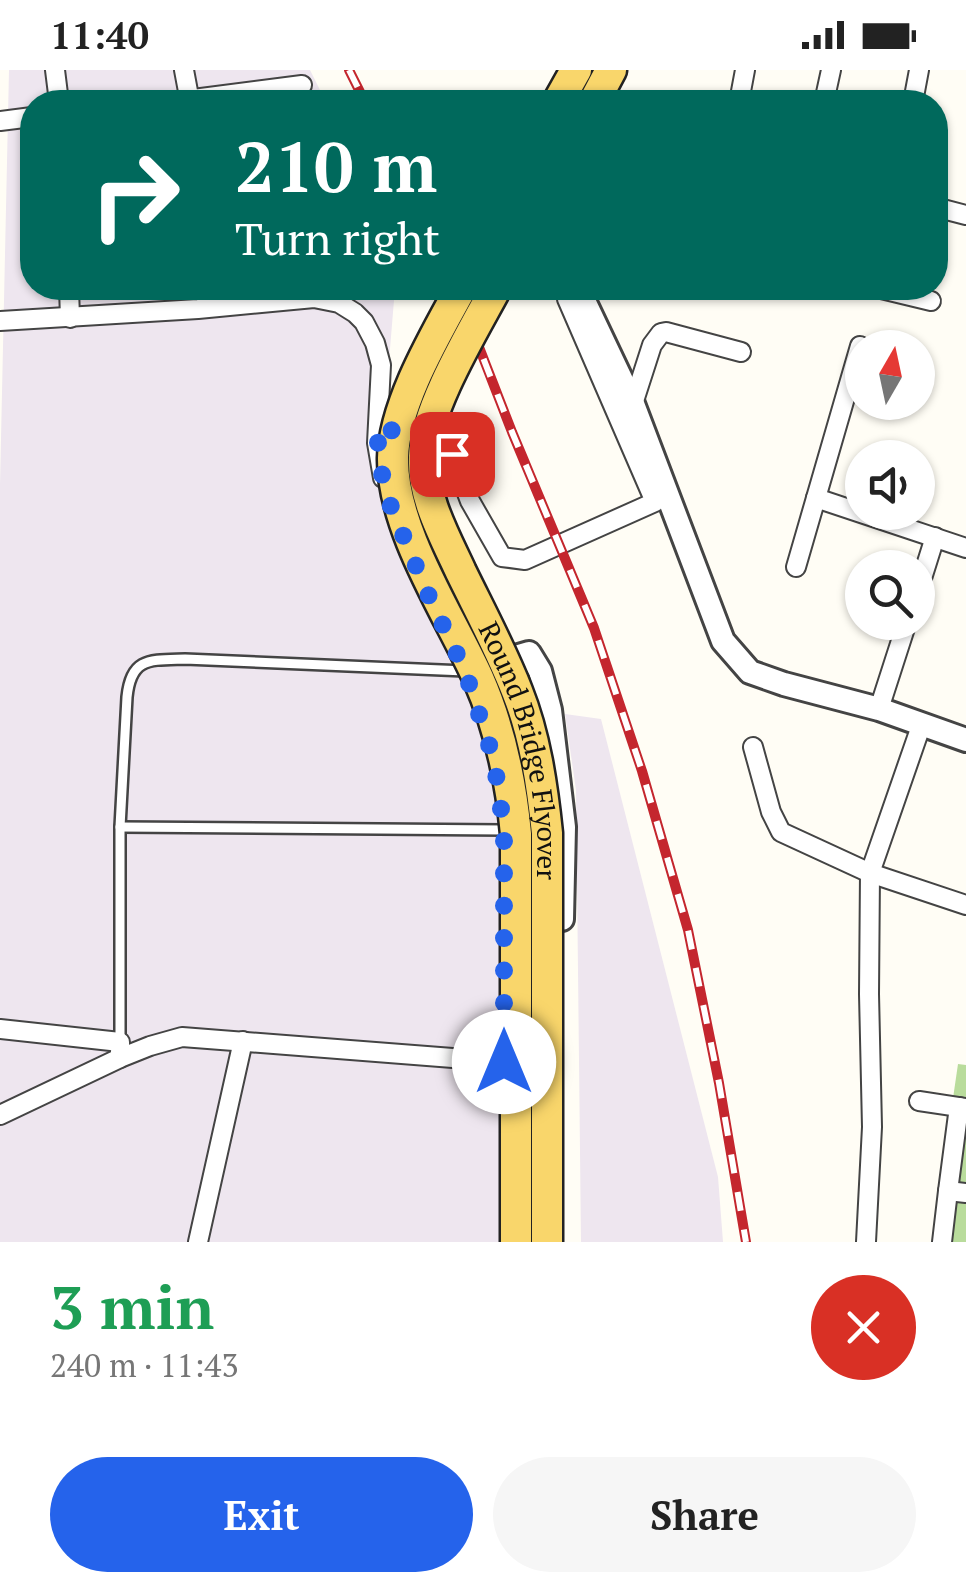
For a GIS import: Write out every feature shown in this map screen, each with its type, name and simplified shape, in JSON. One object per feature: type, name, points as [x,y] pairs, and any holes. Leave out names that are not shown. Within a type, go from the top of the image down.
[{"type":"main road","name":"Round Bridge Flyover","points":[[455,300],[398,420],[393,457],[397,499],[489,705],[513,802],[516,1242]]},
{"type":"main road","name":"Round Bridge Flyover","points":[[490,300],[442,393],[429,428],[424,458],[428,492],[446,541],[518,694],[544,797],[547,1242]]},
{"type":"street","points":[[267,90],[302,85]]},
{"type":"street","points":[[69,300],[70,318]]},
{"type":"street","points":[[198,300],[198,309]]},
{"type":"street","points":[[0,321],[293,300]]},
{"type":"street","points":[[322,300],[355,313],[374,344],[381,365],[378,459],[390,504],[465,671],[489,742],[504,830],[504,1242]]},
{"type":"street","points":[[378,425],[452,454],[470,500],[502,557],[524,560],[655,502],[566,300]]},
{"type":"street","points":[[584,300],[633,404],[722,641],[736,658],[750,672],[879,709],[966,740]]},
{"type":"street","points":[[927,300],[931,301]]},
{"type":"street","points":[[633,404],[652,344],[661,333],[741,352]]},
{"type":"street","points":[[796,566],[845,398]]},
{"type":"street","points":[[816,498],[966,548]]},
{"type":"street","points":[[931,550],[935,537]]},
{"type":"street","points":[[879,709],[901,640]]},
{"type":"street","points":[[465,671],[529,653],[540,671],[550,710],[564,827],[560,1242]]},
{"type":"street","points":[[866,1242],[872,1127],[870,873],[921,726]]},
{"type":"street","points":[[752,747],[780,832],[870,873],[966,905]]},
{"type":"street","points":[[0,1029],[120,1050],[182,1037],[504,1062]]},
{"type":"street","points":[[198,1242],[243,1040]]},
{"type":"street","points":[[0,1115],[120,1050]]},
{"type":"street","points":[[919,1100],[963,1108],[957,1192],[942,1242]]},
{"type":"lane","points":[[120,1050],[120,827],[128,682],[134,670],[142,662],[184,659],[465,671]]},
{"type":"lane","points":[[120,827],[504,830]]},
{"type":"shaded area","points":[[9,70],[310,70],[320,90],[20,90],[20,300],[394,300],[382,446],[498,736],[500,1242],[0,1242],[0,485]]},
{"type":"shaded area","points":[[565,714],[601,719],[718,1177],[723,1242],[581,1242],[576,790]]},
{"type":"green space","points":[[958,1064],[966,1065],[966,1242],[932,1242]]},
{"type":"railway","points":[[349,70],[359,90]]},
{"type":"railway","points":[[461,300],[594,628],[642,771],[688,930],[746,1242]]},
{"type":"route","points":[[452,454],[378,425],[378,459],[390,504],[465,671],[494,760],[504,830],[504,1062]]}]
